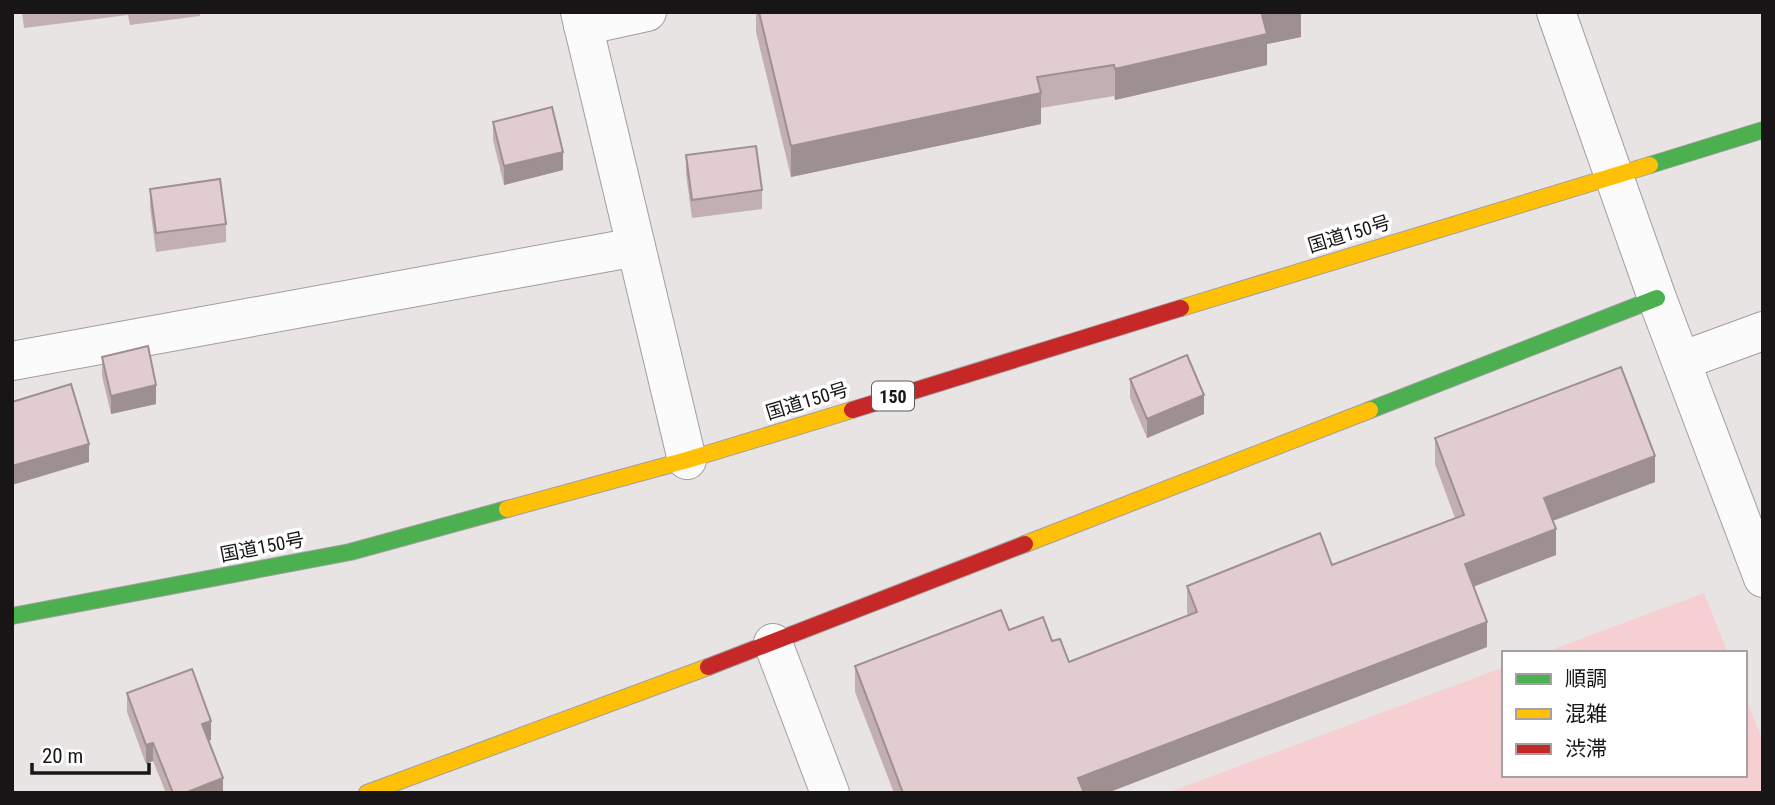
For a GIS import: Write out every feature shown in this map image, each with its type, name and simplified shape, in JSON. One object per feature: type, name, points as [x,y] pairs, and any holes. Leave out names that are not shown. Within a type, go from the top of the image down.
[{"type":"main road","name":"国道150号","points":[[12,616],[350,552],[687,460],[1763,130]]},
{"type":"main road","points":[[367,793],[773,643],[1657,298]]},
{"type":"street","points":[[647,12],[582,19],[687,460]]},
{"type":"street","points":[[1556,12],[1657,298],[1763,578]]},
{"type":"street","points":[[12,361],[636,247]]},
{"type":"street","points":[[1681,361],[1763,331]]},
{"type":"street","points":[[773,643],[830,793]]},
{"type":"shaded area","points":[[1704,593],[1727,651],[1548,651]]},
{"type":"shaded area","points":[[1502,668],[1502,777],[1747,777],[1747,701],[1763,741],[1763,793],[1167,793]]},
{"type":"building","points":[[759,12],[1272,12],[1262,15],[1267,34],[1115,69],[1114,65],[1037,77],[1041,93],[791,146]]},
{"type":"building","points":[[552,107],[563,152],[504,166],[493,122]]},
{"type":"building","points":[[756,146],[762,190],[692,200],[686,155]]},
{"type":"building","points":[[220,179],[226,224],[156,233],[150,189]]},
{"type":"building","points":[[148,346],[156,385],[111,396],[102,357]]},
{"type":"building","points":[[1187,355],[1204,395],[1147,419],[1130,379]]},
{"type":"building","points":[[1621,367],[1655,456],[1544,498],[1556,529],[1465,564],[1487,622],[1078,778],[1084,793],[903,793],[855,666],[1001,610],[1009,630],[1043,617],[1052,641],[1060,639],[1069,662],[1197,612],[1187,586],[1320,533],[1332,565],[1464,515],[1435,438]]},
{"type":"building","points":[[71,384],[89,444],[12,466],[12,402]]},
{"type":"building","points":[[192,669],[211,721],[202,724],[223,778],[185,793],[173,793],[153,743],[146,745],[127,693]]},
{"type":"traffic: fast","points":[[1650,165],[1763,130]]},
{"type":"traffic: fast","points":[[1370,410],[1657,298]]},
{"type":"traffic: fast","points":[[12,616],[350,552],[507,509]]},
{"type":"traffic: slow","points":[[1181,308],[1650,165]]},
{"type":"traffic: slow","points":[[507,509],[687,460],[852,410]]},
{"type":"traffic: slow","points":[[1025,544],[1370,410]]},
{"type":"traffic: slow","points":[[367,793],[708,667]]},
{"type":"traffic: jam","points":[[852,410],[1181,308]]},
{"type":"traffic: jam","points":[[708,667],[1025,544]]}]
